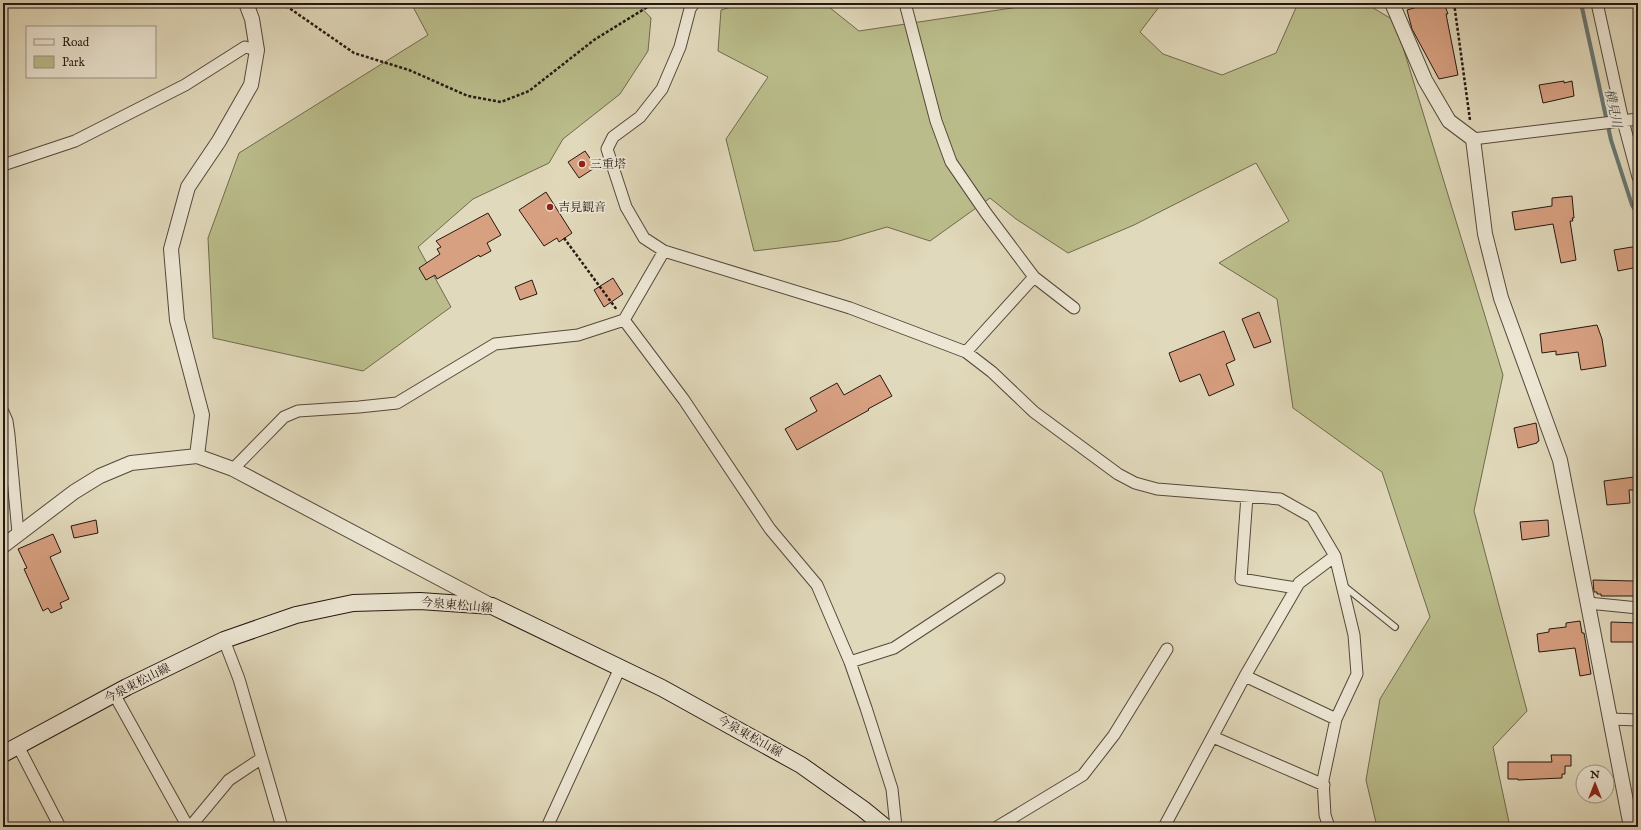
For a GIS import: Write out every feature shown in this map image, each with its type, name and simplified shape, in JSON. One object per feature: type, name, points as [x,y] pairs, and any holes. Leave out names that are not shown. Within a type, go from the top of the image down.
[{"type":"main road","name":"今泉東松山線","points":[[3,754],[114,694],[224,640],[296,615],[353,603],[420,601],[492,606],[662,688],[801,765],[863,809],[885,827]]},
{"type":"street","points":[[197,456],[202,415],[177,320],[171,249],[188,187],[219,140],[251,85],[257,50],[252,18],[246,3]]},
{"type":"street","points":[[694,3],[690,8],[680,47],[662,88],[640,117],[613,137],[607,149],[626,207],[644,238],[664,251],[850,308],[966,352],[992,372],[1034,412],[1118,474],[1135,483],[1157,490],[1280,499],[1312,517],[1336,556],[1354,635],[1357,674],[1336,719],[1324,785],[1325,816],[1329,827]]},
{"type":"street","points":[[905,3],[936,121],[951,162],[986,213],[1034,277],[1074,308]]},
{"type":"street","points":[[1392,3],[1425,80],[1445,114],[1450,121],[1473,139],[1485,234],[1501,298],[1560,460],[1631,827]]},
{"type":"street","points":[[1597,3],[1623,121],[1638,177]]},
{"type":"street","points":[[3,165],[75,141],[185,85],[245,47],[257,50]]},
{"type":"street","points":[[1473,139],[1638,119]]},
{"type":"street","points":[[233,470],[284,417],[298,411],[359,408],[397,403],[495,344],[578,334],[624,320],[664,251]]},
{"type":"street","points":[[966,352],[1034,277]]},
{"type":"street","points":[[624,320],[684,400],[770,529],[817,585],[850,662],[892,789],[896,827]]},
{"type":"street","points":[[3,412],[7,421],[9,435],[18,533]]},
{"type":"street","points":[[3,546],[18,533],[74,492],[100,476],[131,463],[197,456],[233,470],[492,606]]},
{"type":"street","points":[[1247,496],[1241,579],[1296,588]]},
{"type":"street","points":[[1164,827],[1245,676],[1299,583],[1336,556]]},
{"type":"street","points":[[850,662],[894,648],[999,579]]},
{"type":"street","points":[[1588,603],[1638,608]]},
{"type":"street","points":[[224,640],[239,679],[282,827]]},
{"type":"street","points":[[996,827],[1083,775],[1114,735],[1167,649]]},
{"type":"street","points":[[548,827],[620,668]]},
{"type":"street","points":[[1245,676],[1336,719]]},
{"type":"street","points":[[114,694],[189,827],[229,780],[262,758]]},
{"type":"street","points":[[1610,719],[1638,720]]},
{"type":"street","points":[[1213,737],[1324,785]]},
{"type":"street","points":[[18,746],[60,827]]},
{"type":"lane","points":[[1342,585],[1394,627]]},
{"type":"path","points":[[282,3],[354,53],[409,70],[468,96],[501,102],[529,92],[594,40],[649,6],[660,3]]},
{"type":"path","points":[[1454,3],[1473,139]]},
{"type":"path","points":[[564,238],[608,298]]},
{"type":"green space","points":[[411,3],[637,3],[651,18],[648,51],[620,94],[563,139],[549,163],[473,199],[418,247],[451,307],[363,371],[213,338],[208,238],[239,153],[428,35]]},
{"type":"green space","points":[[745,3],[824,3],[859,31],[1045,3],[1162,3],[1140,32],[1163,54],[1222,75],[1276,53],[1298,3],[1365,3],[1395,21],[1503,375],[1474,511],[1527,711],[1493,747],[1510,827],[1377,827],[1366,780],[1380,699],[1430,617],[1382,472],[1293,408],[1277,299],[1219,263],[1289,221],[1256,163],[1134,225],[1068,253],[1016,219],[990,198],[930,241],[887,227],[839,241],[754,251],[726,139],[768,77],[718,51],[721,10]]},
{"type":"building","points":[[1431,3],[1444,3],[1448,14],[1446,14],[1458,75],[1439,79],[1412,29],[1407,10]]},
{"type":"building","points":[[1564,81],[1564,83],[1572,81],[1574,96],[1543,103],[1539,85]]},
{"type":"building","name":"三重塔","points":[[585,151],[596,167],[579,178],[568,162]]},
{"type":"building","points":[[546,192],[572,233],[559,242],[557,238],[544,246],[519,210]]},
{"type":"building","points":[[1572,196],[1574,218],[1572,218],[1573,221],[1570,221],[1576,260],[1561,263],[1553,224],[1515,230],[1512,212],[1552,206],[1552,198]]},
{"type":"building","points":[[488,213],[501,235],[487,243],[491,251],[480,257],[479,255],[437,279],[435,275],[426,280],[419,268],[440,254],[437,249],[441,247],[436,241]]},
{"type":"building","points":[[1638,246],[1638,267],[1618,271],[1614,250]]},
{"type":"building","points":[[613,278],[623,294],[604,307],[594,290]]},
{"type":"building","points":[[532,280],[537,294],[520,300],[515,287]]},
{"type":"building","points":[[1259,312],[1271,342],[1254,348],[1242,319]]},
{"type":"building","points":[[1597,325],[1602,339],[1606,366],[1581,370],[1578,352],[1556,355],[1556,351],[1542,353],[1540,334]]},
{"type":"building","points":[[1224,331],[1235,360],[1226,364],[1234,385],[1209,396],[1200,374],[1180,382],[1169,353]]},
{"type":"building","points":[[880,375],[892,396],[797,450],[785,429],[817,411],[810,398],[837,383],[844,395]]},
{"type":"building","points":[[1536,423],[1539,441],[1537,443],[1518,448],[1514,428]]},
{"type":"building","points":[[1634,477],[1636,490],[1629,490],[1630,503],[1607,505],[1604,481]]},
{"type":"building","points":[[96,520],[98,533],[74,538],[71,526]]},
{"type":"building","points":[[1548,520],[1549,536],[1522,540],[1520,522]]},
{"type":"building","points":[[53,534],[61,552],[50,557],[69,599],[60,603],[62,608],[51,613],[48,608],[43,611],[24,569],[27,568],[18,549]]},
{"type":"building","points":[[1593,580],[1634,581],[1634,596],[1601,596],[1601,594],[1594,592]]},
{"type":"building","points":[[1580,621],[1582,633],[1584,633],[1591,674],[1580,676],[1575,648],[1539,652],[1537,634],[1549,632],[1549,629],[1566,627],[1566,623]]},
{"type":"building","points":[[1611,622],[1638,623],[1638,642],[1611,642]]},
{"type":"building","points":[[1551,755],[1571,755],[1571,766],[1565,766],[1565,774],[1562,774],[1562,778],[1508,779],[1508,762],[1552,762]]},
{"type":"waterway","name":"横見川","points":[[1581,3],[1611,140],[1632,205],[1638,215]]},
{"type":"place","name":"三重塔","points":[[582,164]]},
{"type":"place","name":"吉見観音","points":[[550,207]]}]
